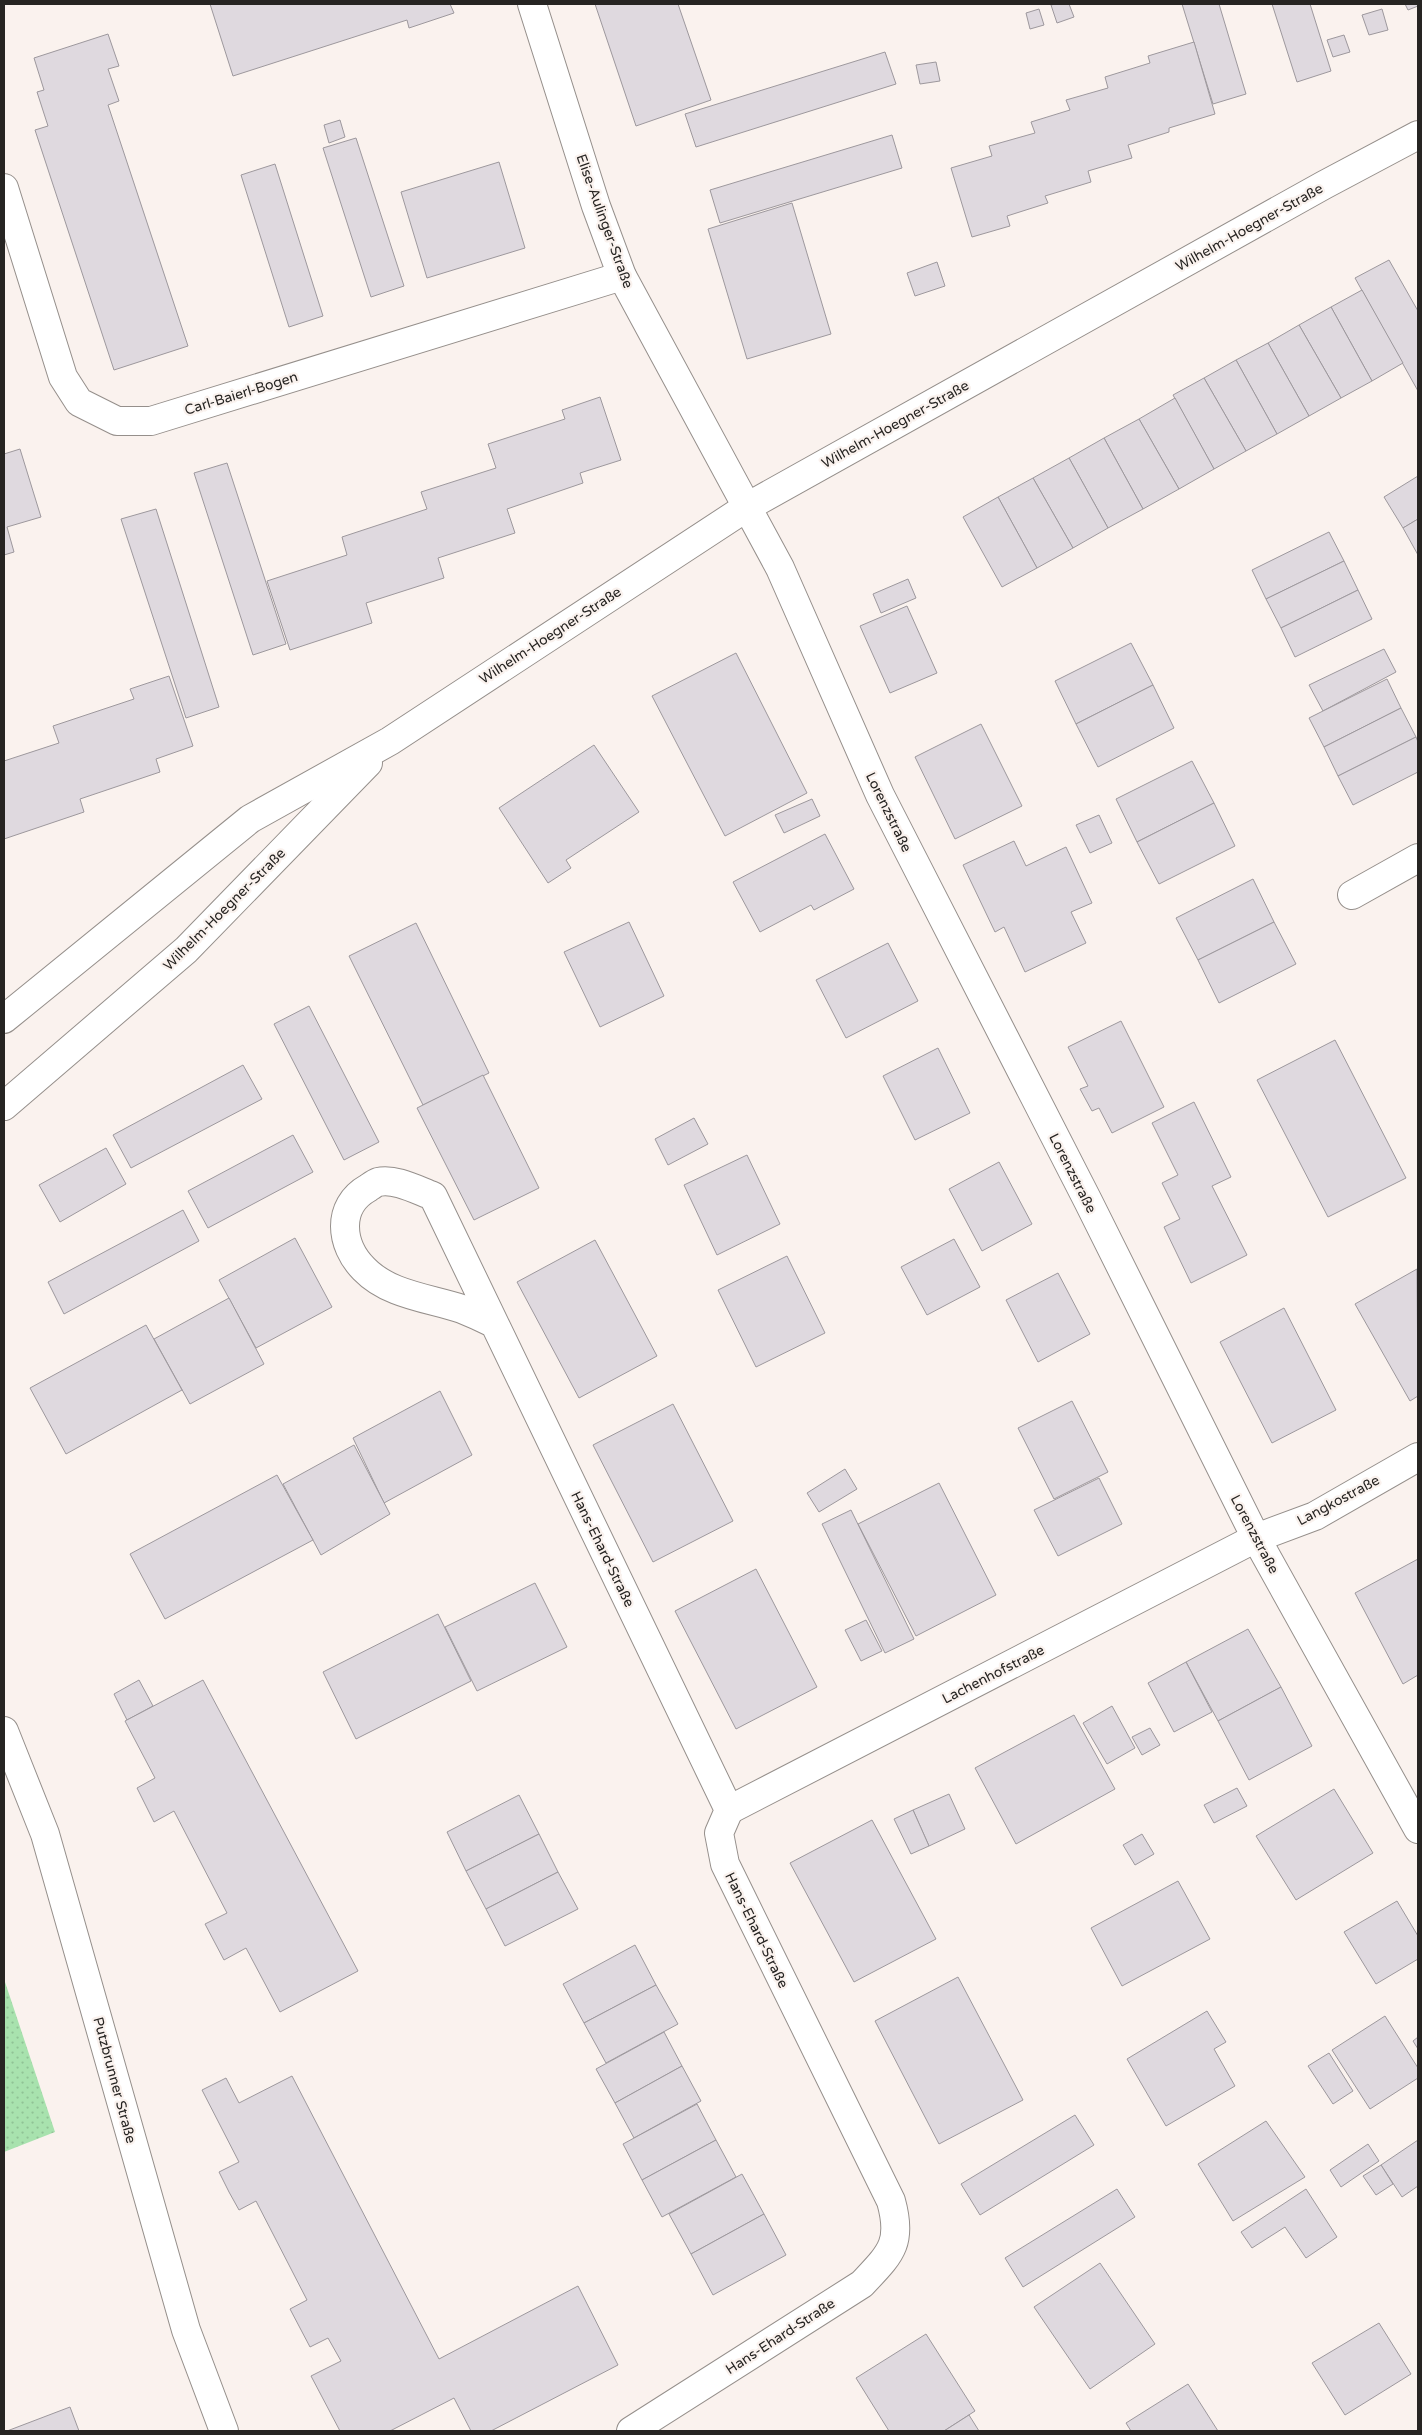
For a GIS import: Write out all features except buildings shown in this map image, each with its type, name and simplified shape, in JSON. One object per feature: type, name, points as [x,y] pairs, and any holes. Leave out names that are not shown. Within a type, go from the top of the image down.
[{"type":"street","name":"Elise-Aulinger-Straße","points":[[532,4],[596,206],[622,276],[747,507]]},
{"type":"street","name":"Wilhelm-Hoegner-Straße","points":[[4,1019],[250,819],[390,741],[747,507],[1307,194],[1417,140]]},
{"type":"street","name":"Carl-Baierl-Bogen","points":[[4,188],[63,377],[79,402],[117,421],[151,421],[622,276]]},
{"type":"street","name":"Lorenzstraße","points":[[747,507],[780,568],[880,795],[1092,1210],[1256,1538],[1418,1829]]},
{"type":"street","name":"Wilhelm-Hoegner-Straße","points":[[4,1106],[186,950],[390,741]]},
{"type":"street","points":[[1352,896],[1418,858]]},
{"type":"street","name":"Hans-Ehard-Straße","points":[[493,1323],[462,1309],[392,1288],[364,1269],[351,1251],[344,1229],[347,1206],[361,1191],[378,1182],[400,1183],[433,1196],[729,1810],[720,1833],[725,1864],[891,2201],[897,2223],[890,2254],[862,2284],[631,2431]]},
{"type":"street","name":"Langkostraße","points":[[1256,1538],[1314,1516],[1418,1457]]},
{"type":"street","name":"Lachenhofstraße","points":[[729,1810],[1256,1538]]},
{"type":"street","name":"Putzbrunner Straße","points":[[4,1730],[45,1834],[186,2330],[224,2431]]},
{"type":"green space","points":[[4,1979],[55,2132],[4,2152]]}]
